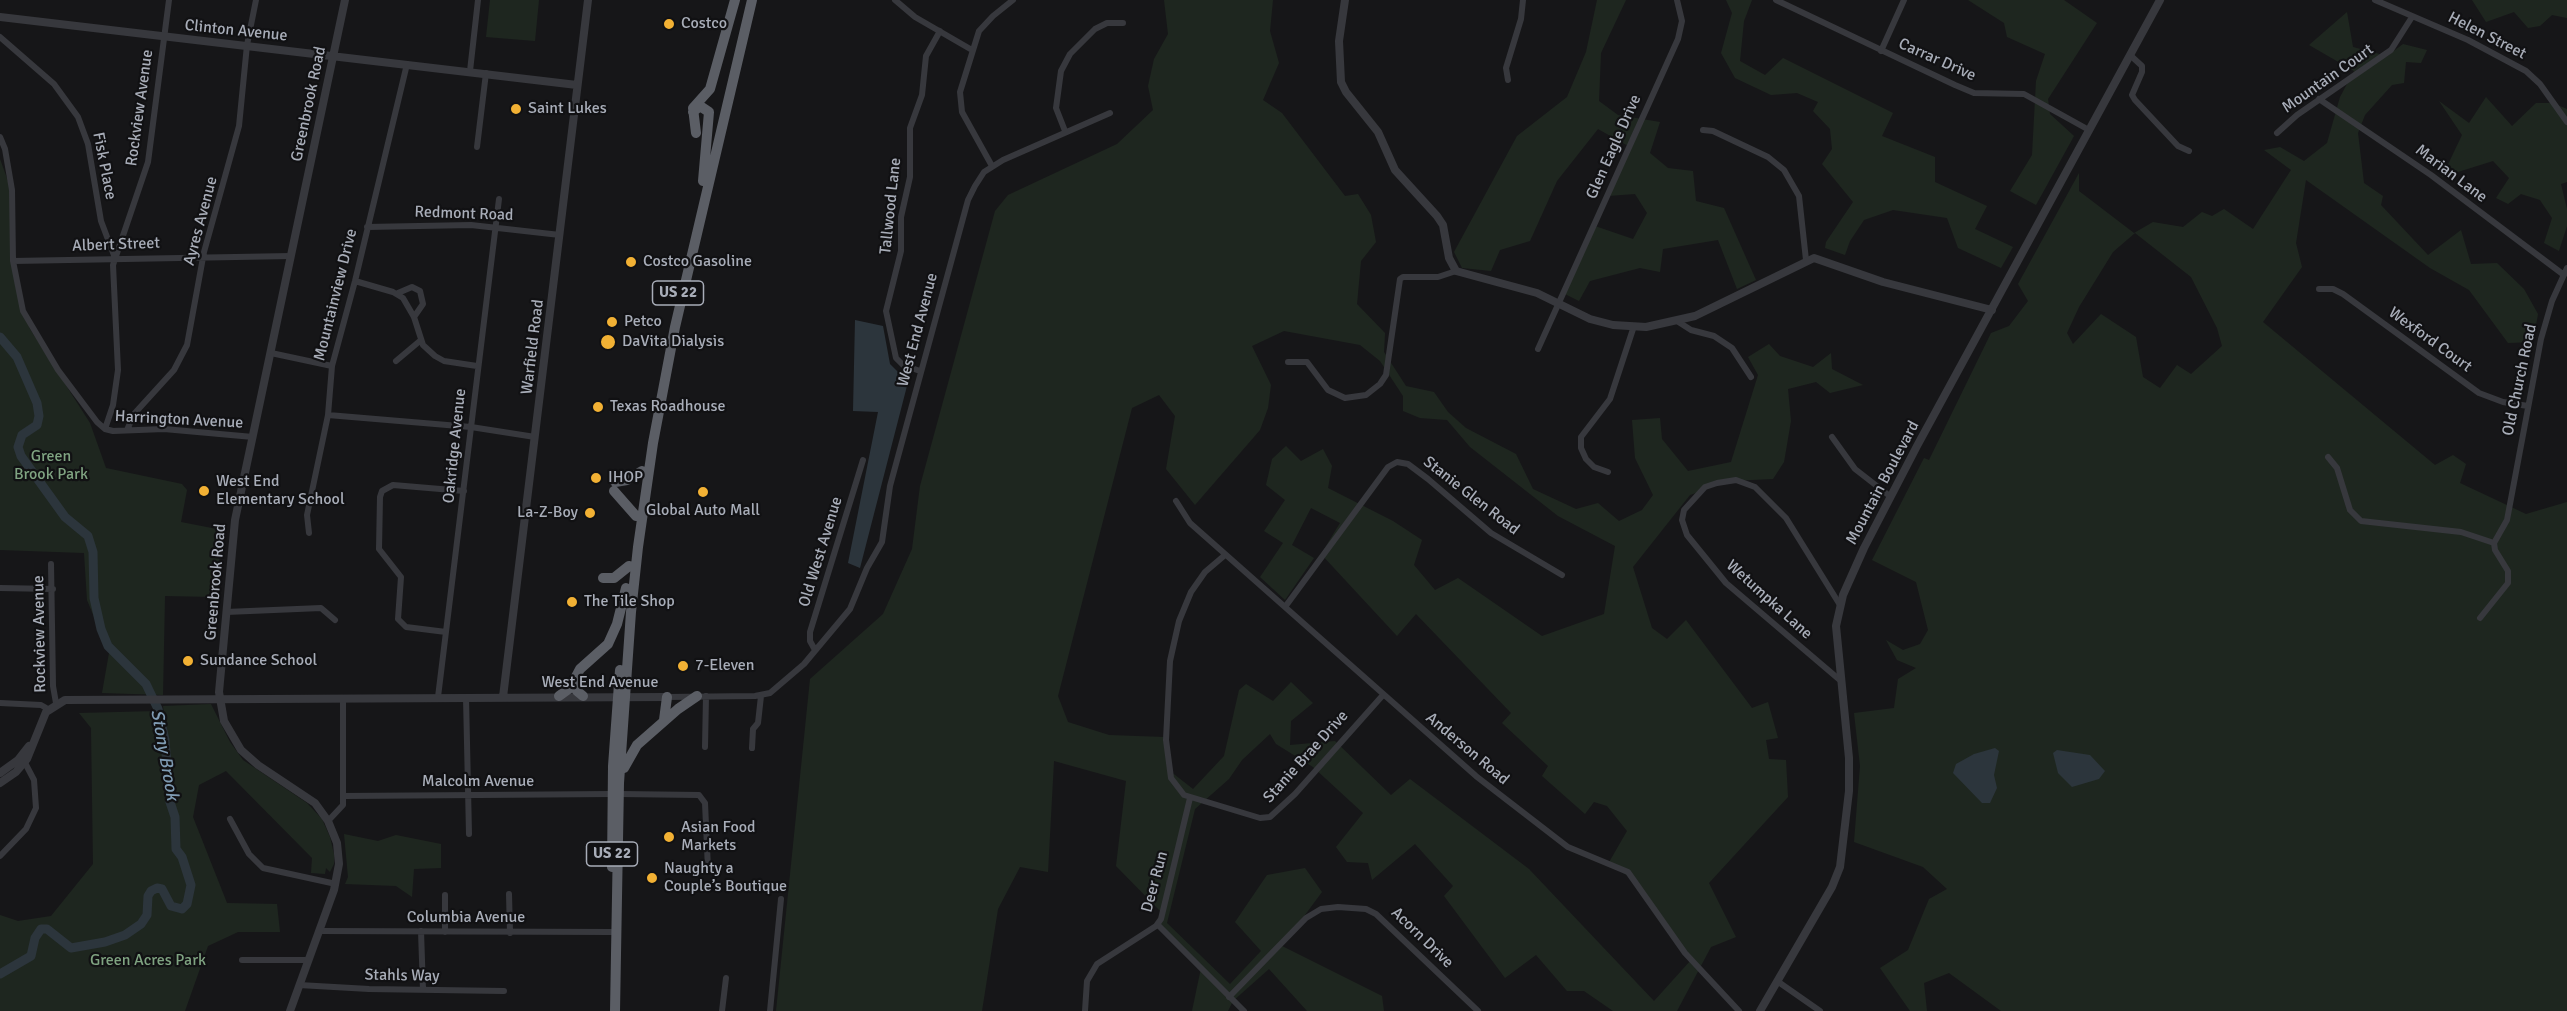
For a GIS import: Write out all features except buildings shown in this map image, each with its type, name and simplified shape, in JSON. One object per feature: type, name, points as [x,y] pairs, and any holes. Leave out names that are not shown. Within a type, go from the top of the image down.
[{"type":"highway","points":[[696,132],[693,112],[695,103],[707,94],[711,86],[735,0]]},
{"type":"highway","name":"US 22","points":[[609,1011],[626,588],[642,471],[656,392],[745,0]]},
{"type":"highway","name":"US 22","points":[[622,698],[638,547],[658,417],[675,327],[752,0]]},
{"type":"highway","points":[[693,112],[700,106],[709,112],[703,181]]},
{"type":"highway","points":[[636,516],[615,487],[642,471]]},
{"type":"highway","points":[[603,578],[614,578],[629,566]]},
{"type":"highway","points":[[559,696],[573,683],[576,674],[612,637],[626,588]]},
{"type":"highway","points":[[573,683],[583,696]]},
{"type":"highway","points":[[617,790],[633,748],[664,721],[702,696]]},
{"type":"highway","points":[[664,721],[667,697]]},
{"type":"highway","name":"US 22","points":[[615,1011],[617,790]]},
{"type":"street","name":"Rockview Avenue","points":[[105,429],[113,405],[118,370],[115,259],[148,162],[169,0]]},
{"type":"street","name":"Ayres Avenue","points":[[127,430],[134,414],[169,378],[182,359],[190,333],[203,257],[239,126],[247,45],[256,0]]},
{"type":"street","name":"Greenbrook Road","points":[[290,1011],[336,884],[339,853],[328,821],[308,797],[258,765],[241,750],[226,726],[219,699],[235,520],[345,0]]},
{"type":"street","points":[[470,71],[478,0]]},
{"type":"street","name":"Warfield Road","points":[[503,696],[588,0]]},
{"type":"street","points":[[895,0],[915,17],[972,50]]},
{"type":"street","points":[[992,166],[962,112],[960,92],[972,50],[983,26],[1013,0]]},
{"type":"street","points":[[1345,0],[1338,50],[1341,82],[1346,92],[1378,132],[1395,170],[1443,225],[1449,258],[1456,271]]},
{"type":"street","points":[[1508,80],[1506,68],[1521,19],[1523,0]]},
{"type":"street","name":"Glen Eagle Drive","points":[[1538,349],[1678,39],[1682,21],[1677,0]]},
{"type":"street","name":"Carrar Drive","points":[[1776,0],[1974,93],[2024,94],[2089,130]]},
{"type":"street","points":[[1881,51],[1904,0]]},
{"type":"street","name":"Mountain Boulevard","points":[[1760,1011],[1832,887],[1840,867],[1850,791],[1850,758],[1836,626],[1840,605],[1864,548],[2160,0]]},
{"type":"street","name":"Helen Street","points":[[2375,0],[2468,40],[2526,71],[2540,84],[2567,122]]},
{"type":"street","name":"Clinton Avenue","points":[[0,17],[577,85]]},
{"type":"street","name":"Mountain Court","points":[[2277,133],[2319,99],[2391,50],[2412,17]]},
{"type":"street","points":[[1065,131],[1056,108],[1061,72],[1070,54],[1095,29],[1107,23],[1123,23]]},
{"type":"street","name":"Tallwood Lane","points":[[920,371],[903,365],[896,358],[886,311],[901,251],[901,217],[910,177],[910,128],[922,95],[926,56],[940,31]]},
{"type":"street","name":"Fisk Place","points":[[0,37],[54,84],[78,117],[88,144],[100,221],[115,259]]},
{"type":"street","points":[[2130,55],[2142,66],[2142,72],[2132,95],[2178,146],[2189,151]]},
{"type":"street","name":"Mountainview Drive","points":[[309,533],[307,515],[328,415],[332,366],[355,281],[406,64]]},
{"type":"street","points":[[477,147],[486,73]]},
{"type":"street","name":"Marian Lane","points":[[2319,99],[2431,175],[2564,276]]},
{"type":"street","name":"West End Avenue","points":[[23,760],[48,709],[56,703],[69,699],[503,696],[622,698],[761,696],[770,693],[789,679],[850,609],[867,568],[882,542],[890,486],[920,371],[968,200],[978,179],[992,166],[1065,131],[1110,113]]},
{"type":"street","points":[[1703,130],[1713,131],[1768,157],[1784,170],[1799,196],[1806,260]]},
{"type":"street","points":[[0,137],[5,149],[12,190],[13,261],[18,290],[30,325],[58,370],[105,429]]},
{"type":"street","name":"Oakridge Avenue","points":[[438,697],[477,366],[500,199]]},
{"type":"street","name":"Redmont Road","points":[[367,227],[496,227],[560,235]]},
{"type":"street","name":"Albert Street","points":[[13,261],[291,256]]},
{"type":"street","points":[[1288,362],[1307,362],[1328,390],[1345,398],[1355,398],[1372,390],[1386,375],[1403,277],[1438,277],[1456,271],[1517,286],[1599,322],[1634,326],[1677,321],[1706,312],[1806,260],[1821,258],[1883,282],[1992,310]]},
{"type":"street","name":"Old Church Road","points":[[2494,543],[2507,520],[2512,500],[2541,339],[2552,302],[2567,268]]},
{"type":"street","points":[[355,281],[398,294],[408,304],[427,350],[439,359],[477,366]]},
{"type":"street","points":[[398,294],[412,287],[420,291],[423,304],[414,317]]},
{"type":"street","name":"Wexford Court","points":[[2319,289],[2333,289],[2343,294],[2479,393],[2503,402],[2528,406]]},
{"type":"street","points":[[1677,321],[1691,330],[1714,336],[1732,348],[1751,377]]},
{"type":"street","points":[[1608,472],[1594,467],[1586,459],[1581,448],[1581,437],[1610,399],[1634,326]]},
{"type":"street","points":[[396,361],[421,340]]},
{"type":"street","points":[[271,353],[332,366]]},
{"type":"street","points":[[328,415],[536,436]]},
{"type":"street","name":"Harrington Avenue","points":[[105,429],[164,429],[253,437]]},
{"type":"street","points":[[1832,437],[1855,469],[1891,497]]},
{"type":"street","points":[[2328,457],[2337,468],[2350,510],[2361,521],[2461,532],[2494,543],[2495,550],[2508,571],[2508,583],[2480,618]]},
{"type":"street","name":"Old West Avenue","points":[[815,650],[810,641],[810,632],[863,460]]},
{"type":"street","name":"Stanie Glen Road","points":[[1285,607],[1388,467],[1397,462],[1408,464],[1428,479],[1491,533],[1562,575]]},
{"type":"street","name":"Wetumpka Lane","points":[[1840,605],[1808,549],[1786,518],[1755,487],[1736,480],[1717,483],[1705,487],[1684,510],[1682,520],[1687,535],[1726,583],[1841,681]]},
{"type":"street","points":[[446,632],[406,627],[398,619],[401,577],[379,549],[380,497],[382,491],[393,484],[464,491]]},
{"type":"street","name":"Anderson Road","points":[[1176,501],[1190,523],[1476,776],[1558,840],[1578,852],[1628,872],[1685,953],[1739,1011]]},
{"type":"street","points":[[1190,798],[1177,788],[1171,778],[1166,724],[1170,661],[1187,600],[1200,578],[1226,555]]},
{"type":"street","name":"Rockview Avenue","points":[[51,564],[53,686],[56,703]]},
{"type":"street","points":[[0,588],[53,589]]},
{"type":"street","points":[[226,612],[321,609],[334,620]]},
{"type":"street","name":"Stanie Brae Drive","points":[[1190,798],[1260,818],[1270,817],[1295,794],[1383,695]]},
{"type":"street","points":[[702,696],[705,747]]},
{"type":"street","points":[[752,748],[753,729],[758,723],[761,696]]},
{"type":"street","points":[[466,697],[469,834]]},
{"type":"street","points":[[328,821],[341,810],[344,796],[343,698]]},
{"type":"street","points":[[0,703],[38,705],[48,709]]},
{"type":"street","points":[[0,773],[23,760]]},
{"type":"street","points":[[0,783],[23,760]]},
{"type":"street","points":[[0,856],[26,829],[35,812],[35,785],[23,760]]},
{"type":"street","name":"Malcolm Avenue","points":[[344,796],[468,796],[617,790],[699,795],[705,803],[708,869]]},
{"type":"street","name":"Deer Run","points":[[1085,1011],[1087,981],[1096,964],[1158,925],[1190,798]]},
{"type":"street","points":[[230,819],[249,854],[263,868],[336,884]]},
{"type":"street","points":[[508,894],[510,933]]},
{"type":"street","points":[[445,932],[446,895]]},
{"type":"street","points":[[770,1011],[781,898]]},
{"type":"street","name":"Acorn Drive","points":[[1228,997],[1306,918],[1321,909],[1338,907],[1366,909],[1376,914],[1478,1011]]},
{"type":"street","points":[[1158,925],[1228,997],[1245,1011]]},
{"type":"street","name":"Columbia Avenue","points":[[320,931],[612,932]]},
{"type":"street","points":[[421,931],[423,990]]},
{"type":"street","points":[[242,960],[309,960]]},
{"type":"street","points":[[722,1011],[726,978]]},
{"type":"street","points":[[1777,981],[1820,1011]]},
{"type":"street","name":"Stahls Way","points":[[300,985],[504,991]]},
{"type":"green space","points":[[490,0],[539,0],[535,41],[486,37]]},
{"type":"green space","points":[[1164,0],[1273,0],[1270,31],[1279,63],[1263,100],[1282,113],[1345,196],[1358,194],[1371,215],[1376,242],[1361,261],[1357,304],[1385,333],[1384,352],[1406,386],[1434,392],[1448,412],[1466,428],[1516,454],[1533,489],[1576,509],[1598,503],[1619,521],[1642,510],[1653,495],[1635,458],[1632,420],[1660,418],[1662,439],[1688,471],[1731,462],[1758,375],[1748,357],[1769,344],[1780,356],[1813,367],[1831,353],[1832,369],[1863,385],[1830,393],[1816,382],[1788,389],[1791,421],[1784,462],[1773,479],[1730,481],[1690,495],[1633,567],[1652,628],[1667,639],[1686,620],[1752,708],[1768,702],[1778,738],[1766,740],[1769,759],[1786,760],[1788,797],[1709,883],[1736,937],[1711,947],[1677,1011],[1613,1011],[1584,991],[1567,991],[1536,955],[1505,978],[1444,896],[1453,886],[1415,844],[1372,880],[1368,863],[1347,862],[1336,847],[1363,813],[1313,767],[1276,744],[1270,734],[1242,760],[1229,779],[1195,809],[1167,923],[1230,984],[1261,951],[1235,922],[1267,875],[1305,868],[1322,892],[1282,946],[1382,996],[1384,1011],[1307,1011],[1269,969],[1233,1001],[1228,1011],[1192,1011],[1201,968],[1160,924],[1163,914],[1116,866],[1126,781],[1054,761],[1048,872],[1020,867],[998,909],[982,1011],[776,1011],[810,679],[883,614],[912,549],[920,486],[995,211],[1008,195],[1117,144],[1153,110],[1148,86],[1154,59],[1168,34]],"holes":[[[1284,331],[1360,345],[1380,361],[1403,396],[1403,411],[1420,418],[1447,420],[1470,447],[1558,516],[1615,546],[1604,614],[1542,636],[1458,578],[1435,590],[1414,565],[1422,540],[1393,521],[1328,488],[1332,466],[1323,449],[1301,461],[1286,446],[1272,459],[1266,485],[1285,500],[1264,531],[1283,543],[1260,577],[1285,600],[1314,558],[1292,545],[1311,508],[1340,523],[1321,554],[1397,636],[1416,614],[1511,713],[1502,723],[1548,766],[1542,776],[1585,814],[1594,802],[1607,806],[1627,831],[1608,864],[1636,881],[1691,960],[1654,1001],[1529,869],[1410,779],[1391,795],[1335,741],[1290,745],[1291,721],[1313,703],[1291,682],[1273,701],[1246,684],[1239,690],[1224,756],[1193,789],[1170,771],[1164,737],[1109,735],[1068,722],[1058,696],[1132,408],[1159,395],[1175,416],[1166,469],[1195,505],[1260,430],[1268,408],[1271,385],[1252,346]]]},
{"type":"green space","points":[[1597,0],[1626,0],[1601,53],[1599,101],[1618,115],[1660,122],[1650,153],[1668,168],[1693,171],[1696,201],[1724,208],[1756,280],[1737,289],[1718,240],[1663,249],[1660,272],[1640,268],[1590,281],[1579,301],[1563,293],[1595,226],[1633,239],[1647,213],[1635,194],[1608,196],[1630,147],[1598,129],[1557,181],[1530,241],[1500,250],[1491,271],[1462,268],[1454,252],[1517,136],[1567,97],[1586,52]]},
{"type":"green space","points":[[1726,0],[1752,0],[1744,21],[1740,61],[1765,75],[1783,58],[1893,113],[1882,136],[1935,157],[1935,182],[1987,206],[1975,229],[2013,247],[2001,268],[1958,248],[1947,218],[1893,210],[1864,220],[1850,241],[1845,255],[1825,248],[1826,242],[1853,202],[1822,164],[1832,149],[1830,129],[1813,111],[1818,102],[1797,93],[1771,95],[1735,78],[1721,53],[1732,13]]},
{"type":"green space","points":[[1968,0],[2064,0],[2097,23],[2048,99],[2050,114],[2074,136],[2036,205],[2010,191],[2032,155],[2036,81],[2045,54],[2007,37],[2004,23]]},
{"type":"green space","points":[[2472,0],[2567,0],[2567,18],[2552,15],[2540,26],[2528,28],[2514,12],[2486,22]]},
{"type":"green space","points":[[2347,12],[2353,47],[2387,56],[2403,44],[2427,50],[2421,63],[2406,62],[2404,83],[2392,85],[2365,115],[2358,133],[2364,183],[2383,196],[2381,205],[2428,255],[2461,230],[2471,264],[2497,263],[2524,289],[2538,314],[2533,342],[2508,343],[2469,290],[2430,268],[2306,180],[2296,243],[2302,267],[2263,322],[2435,465],[2453,455],[2466,464],[2460,483],[2526,514],[2567,502],[2567,1011],[2001,1011],[1949,973],[1924,983],[1927,1011],[1910,1011],[1880,968],[1908,950],[1929,899],[1947,889],[1923,867],[1854,842],[1860,766],[1854,713],[1894,708],[1898,679],[1916,668],[1897,660],[1886,640],[1903,650],[1920,644],[1928,630],[1916,582],[1872,560],[1924,458],[1929,460],[1991,333],[2009,326],[2028,301],[2018,284],[2079,173],[2079,191],[2134,233],[2153,222],[2183,227],[2202,212],[2212,216],[2224,209],[2253,229],[2291,170],[2264,150],[2280,147],[2304,161],[2327,143],[2340,97],[2354,71],[2309,45]],"holes":[[[2135,233],[2191,277],[2217,328],[2222,346],[2191,374],[2177,365],[2160,388],[2143,377],[2136,337],[2101,314],[2073,344],[2067,333],[2079,307],[2113,252]]]},
{"type":"green space","points":[[2486,97],[2512,126],[2536,103],[2553,103],[2567,109],[2567,182],[2561,184],[2567,209],[2567,226],[2559,251],[2544,243],[2552,218],[2540,200],[2521,194],[2508,204],[2496,198],[2509,178],[2493,161],[2442,177],[2462,135],[2439,101],[2469,123]]},
{"type":"green space","name":"Green Brook Park","points":[[0,159],[12,192],[16,289],[30,329],[90,423],[106,468],[182,484],[187,490],[181,522],[222,530],[216,597],[165,596],[163,695],[102,693],[109,653],[87,600],[84,553],[0,550]]},
{"type":"green space","name":"Green Acres Park","points":[[211,704],[230,742],[243,760],[307,803],[322,819],[334,854],[334,864],[330,872],[326,868],[325,874],[311,873],[312,858],[226,771],[199,785],[193,817],[227,903],[277,904],[280,932],[238,932],[208,946],[185,1011],[0,1011],[0,915],[18,921],[51,916],[93,864],[91,728],[79,713],[158,711],[168,743],[163,706]]},
{"type":"green space","points":[[344,834],[378,841],[396,835],[441,844],[441,868],[414,869],[412,897],[396,886],[345,884],[348,877]]},
{"type":"shaded area","points":[[855,320],[883,326],[890,364],[908,382],[860,568],[848,563],[878,412],[853,411]]},
{"type":"shaded area","points":[[1995,748],[1999,751],[1994,775],[1997,788],[1990,803],[1982,803],[1953,773],[1956,764],[1974,754]]},
{"type":"shaded area","points":[[2057,750],[2090,755],[2105,771],[2099,779],[2072,787],[2058,773],[2053,753]]},
{"type":"waterway","name":"Stony Brook","points":[[0,337],[17,357],[37,403],[39,416],[37,425],[22,435],[18,447],[21,456],[65,517],[88,536],[93,552],[94,598],[101,629],[108,646],[146,684],[158,709],[165,740],[170,802],[175,817],[176,849],[182,857],[191,885],[187,904],[182,909],[171,906],[162,889],[157,888],[151,891],[148,896],[147,915],[141,924],[125,935],[105,942],[71,948],[47,929],[41,929],[35,938],[31,956],[0,974]]},
{"type":"place","name":"Costco","points":[[669,24]]},
{"type":"place","name":"Saint Lukes","points":[[516,109]]},
{"type":"place","name":"Costco Gasoline","points":[[631,262]]},
{"type":"place","name":"Petco","points":[[612,322]]},
{"type":"place","name":"DaVita Dialysis","points":[[608,342]]},
{"type":"place","name":"Texas Roadhouse","points":[[598,407]]},
{"type":"place","name":"IHOP","points":[[596,478]]},
{"type":"place","name":"West End Elementary School","points":[[204,491]]},
{"type":"place","name":"Global Auto Mall","points":[[703,492]]},
{"type":"place","name":"La-Z-Boy","points":[[590,513]]},
{"type":"place","name":"The Tile Shop","points":[[572,602]]},
{"type":"place","name":"Sundance School","points":[[188,661]]},
{"type":"place","name":"7-Eleven","points":[[683,666]]},
{"type":"place","name":"Asian Food Markets","points":[[669,837]]},
{"type":"place","name":"Naughty a Couple’s Boutique","points":[[652,878]]}]
